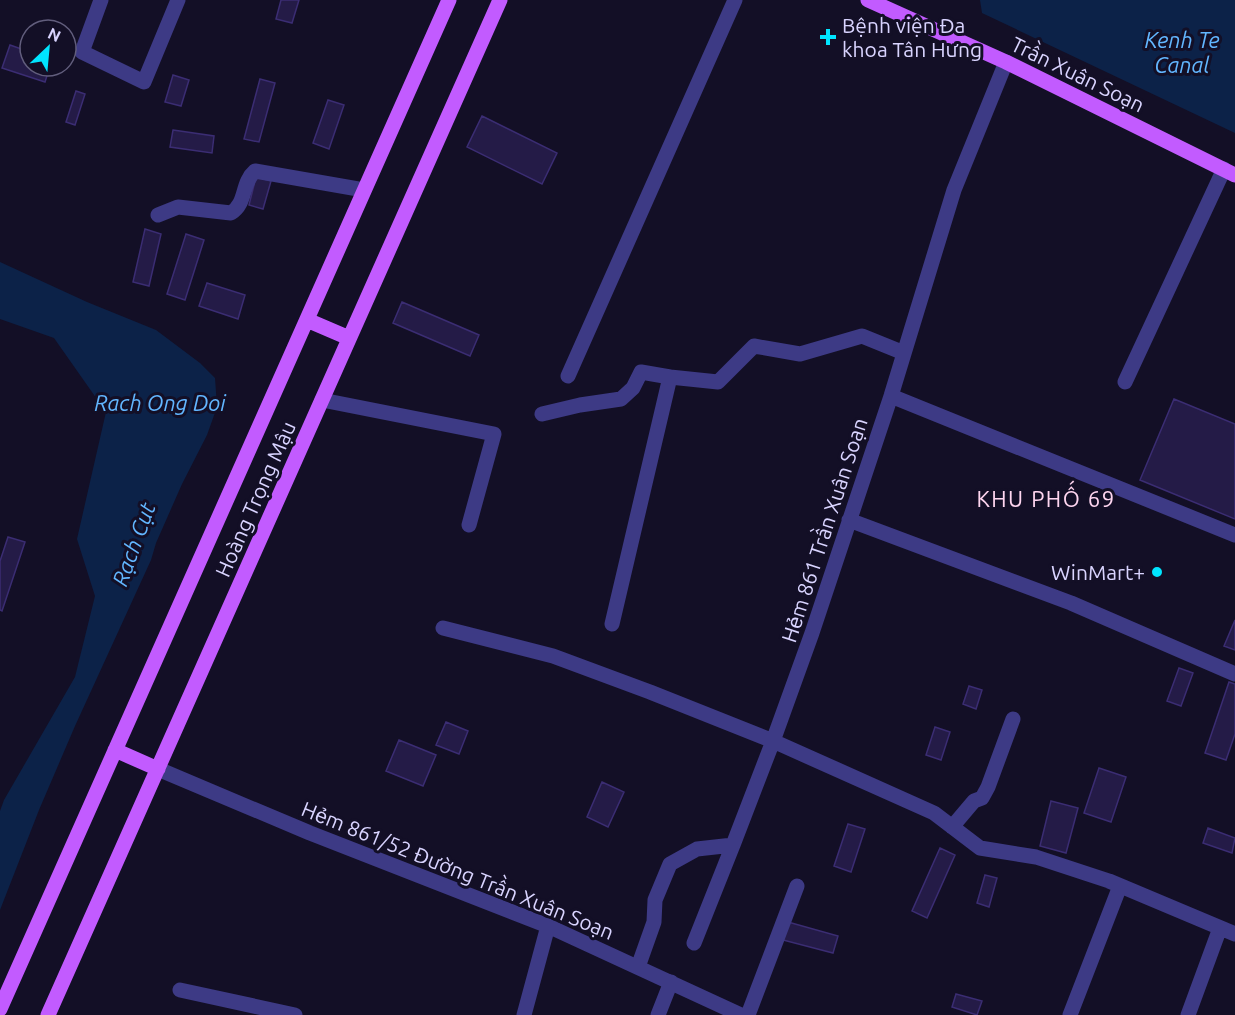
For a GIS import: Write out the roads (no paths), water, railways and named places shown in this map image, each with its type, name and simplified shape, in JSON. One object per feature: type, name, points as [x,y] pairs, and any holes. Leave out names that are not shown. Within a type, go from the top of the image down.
[{"type":"main road","name":"Hoàng Trọng Mậu","points":[[0,1009],[449,0]]},
{"type":"main road","name":"Hoàng Trọng Mậu","points":[[48,1015],[500,0]]},
{"type":"main road","name":"Trần Xuân Soạn","points":[[868,0],[1006,62],[1230,172]]},
{"type":"main road","points":[[307,320],[349,339]]},
{"type":"main road","points":[[115,750],[158,769]]},
{"type":"street","points":[[101,0],[82,52],[144,82],[178,0]]},
{"type":"street","points":[[568,376],[735,0]]},
{"type":"street","name":"Hẻm 861 Trần Xuân Soạn","points":[[694,943],[773,741],[812,633],[891,396],[954,190],[1006,62]]},
{"type":"street","points":[[158,215],[178,207],[231,213],[238,209],[248,178],[255,171],[364,190]]},
{"type":"street","points":[[1125,382],[1230,172]]},
{"type":"street","points":[[542,414],[621,399],[633,388],[642,372],[718,382],[754,346],[800,354],[862,336],[904,353]]},
{"type":"street","points":[[612,624],[670,377]]},
{"type":"street","points":[[891,396],[1235,534]]},
{"type":"street","points":[[322,400],[494,434],[469,525]]},
{"type":"street","points":[[849,520],[1071,603],[1235,674]]},
{"type":"street","points":[[443,628],[553,656],[650,692],[773,741],[934,813],[980,848],[1036,857],[1120,886],[1235,934]]},
{"type":"street","points":[[952,827],[974,801],[982,798],[1013,719]]},
{"type":"street","name":"Hẻm 861/52 Đường Trần Xuân Soạn","points":[[158,769],[309,833],[549,926],[741,1015]]},
{"type":"street","points":[[638,967],[654,922],[655,900],[670,864],[697,849],[733,845]]},
{"type":"street","points":[[748,1015],[797,886]]},
{"type":"street","points":[[1070,1015],[1120,886]]},
{"type":"street","points":[[524,1015],[549,926]]},
{"type":"street","points":[[1188,1015],[1220,928]]},
{"type":"street","points":[[658,1015],[671,982]]},
{"type":"street","points":[[180,990],[296,1015]]},
{"type":"water","name":"Kenh Te Canal","points":[[980,0],[1235,0],[1235,133],[982,13]]},
{"type":"water","name":"Rach Ong Doi","points":[[0,262],[87,302],[156,330],[200,363],[215,378],[217,407],[207,435],[182,484],[151,560],[75,726],[0,910],[0,811],[4,800],[75,677],[95,596],[77,539],[106,412],[54,338],[0,319]]},
{"type":"place","name":"Bệnh viện Đa khoa Tân Hưng","points":[[828,37]]},
{"type":"place","name":"WinMart+","points":[[1157,572]]},
{"type":"district","name":"KHU PHỐ 69","points":[[1046,498]]},
{"type":"water label","name":"Rạch Cụt","points":[[133,544]]}]
